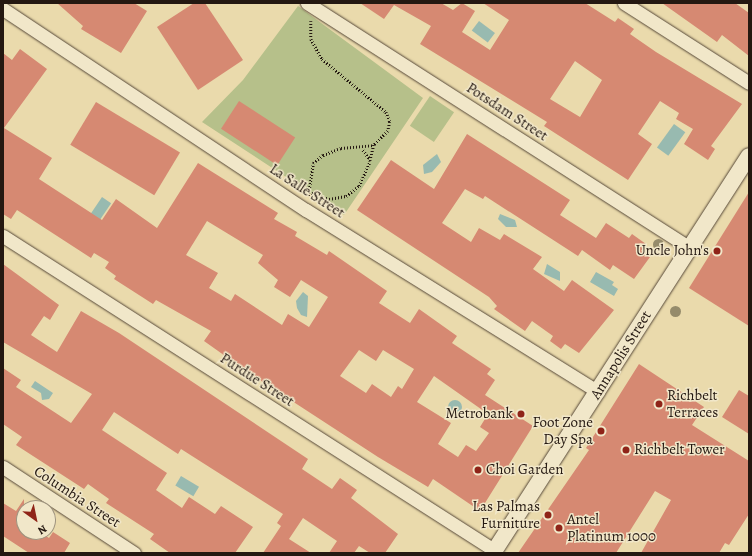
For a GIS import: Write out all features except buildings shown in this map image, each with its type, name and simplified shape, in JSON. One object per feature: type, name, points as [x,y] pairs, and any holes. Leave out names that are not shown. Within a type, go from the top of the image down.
[{"type":"street","points":[[624,3],[749,83]]},
{"type":"street","name":"Potsdam Street","points":[[312,6],[690,248]]},
{"type":"street","name":"La Salle Street","points":[[3,9],[306,210],[598,392]]},
{"type":"street","name":"Annapolis Street","points":[[493,552],[598,392],[749,156]]},
{"type":"street","name":"Purdue Street","points":[[3,236],[493,552]]},
{"type":"street","name":"Columbia Street","points":[[3,467],[134,553]]},
{"type":"path","points":[[306,210],[313,164],[323,155],[341,148],[362,149],[374,145],[388,131],[390,122],[386,112],[322,59],[311,39],[312,6]]},
{"type":"path","points":[[309,192],[329,199],[346,196],[366,178],[374,145]]},
{"type":"path","points":[[362,149],[370,161]]},
{"type":"green space","points":[[298,6],[423,98],[344,215],[202,122],[243,80]]},
{"type":"green space","points":[[430,96],[454,112],[434,142],[410,126]]},
{"type":"water","points":[[479,21],[495,33],[488,43],[472,31]]},
{"type":"water","points":[[674,124],[685,132],[668,156],[657,147]]},
{"type":"water","points":[[437,154],[441,162],[432,172],[424,174],[423,165]]},
{"type":"water","points":[[102,197],[111,203],[99,221],[90,215]]},
{"type":"water","points":[[500,214],[515,220],[517,227],[506,227],[498,219]]},
{"type":"water","points":[[547,264],[560,272],[560,281],[544,274]]},
{"type":"water","points":[[596,272],[614,282],[612,285],[618,289],[614,296],[590,282]]},
{"type":"water","points":[[303,292],[308,296],[307,317],[301,315],[297,308],[296,301]]},
{"type":"water","points":[[35,381],[53,393],[49,399],[42,400],[41,393],[31,387]]},
{"type":"water","points":[[455,400],[460,402],[462,407],[460,412],[455,414],[450,412],[448,407],[450,402]]},
{"type":"water","points":[[181,476],[199,487],[193,496],[175,485]]},
{"type":"place","name":"Uncle John's","points":[[717,251]]},
{"type":"place","name":"Richbelt Terraces","points":[[659,404]]},
{"type":"place","name":"Metrobank","points":[[521,414]]},
{"type":"place","name":"Foot Zone Day Spa","points":[[601,431]]},
{"type":"place","name":"Richbelt Tower","points":[[626,450]]},
{"type":"place","name":"Choi Garden","points":[[478,470]]},
{"type":"place","name":"Las Palmas Furniture","points":[[548,515]]},
{"type":"place","name":"Antel Platinum 1000","points":[[559,528]]}]
